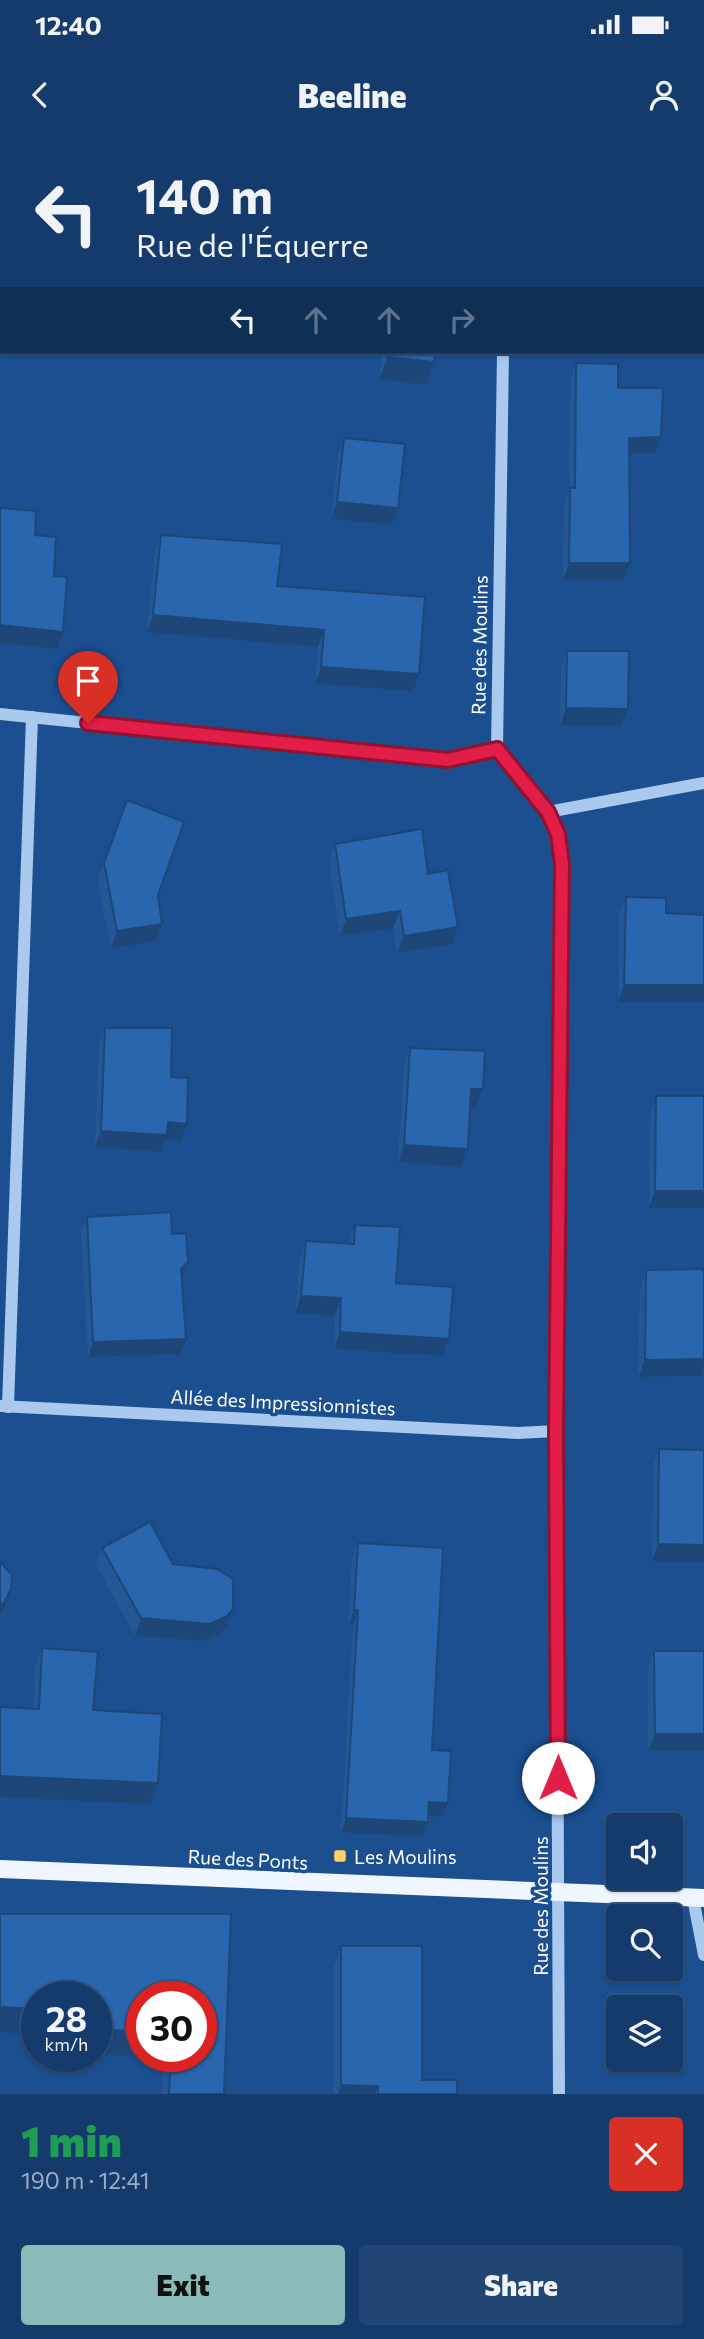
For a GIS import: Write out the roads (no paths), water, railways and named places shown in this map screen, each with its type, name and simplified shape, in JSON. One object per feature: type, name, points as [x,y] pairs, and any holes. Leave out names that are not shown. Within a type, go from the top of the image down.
[{"type":"main road","name":"Rue des Ponts","points":[[0,1869],[699,1898]]},
{"type":"street","name":"Rue des Moulins","points":[[503,354],[497,749],[548,812],[558,834],[562,864],[556,1431],[559,2094]]},
{"type":"street","points":[[0,714],[448,760],[497,749]]},
{"type":"street","name":"Allée des Impressionnistes","points":[[33,717],[4,1407],[518,1433],[556,1431]]},
{"type":"street","points":[[548,812],[704,783]]},
{"type":"street","points":[[699,1898],[704,1955]]},
{"type":"place","name":"Les Moulins","points":[[340,1856]]}]
